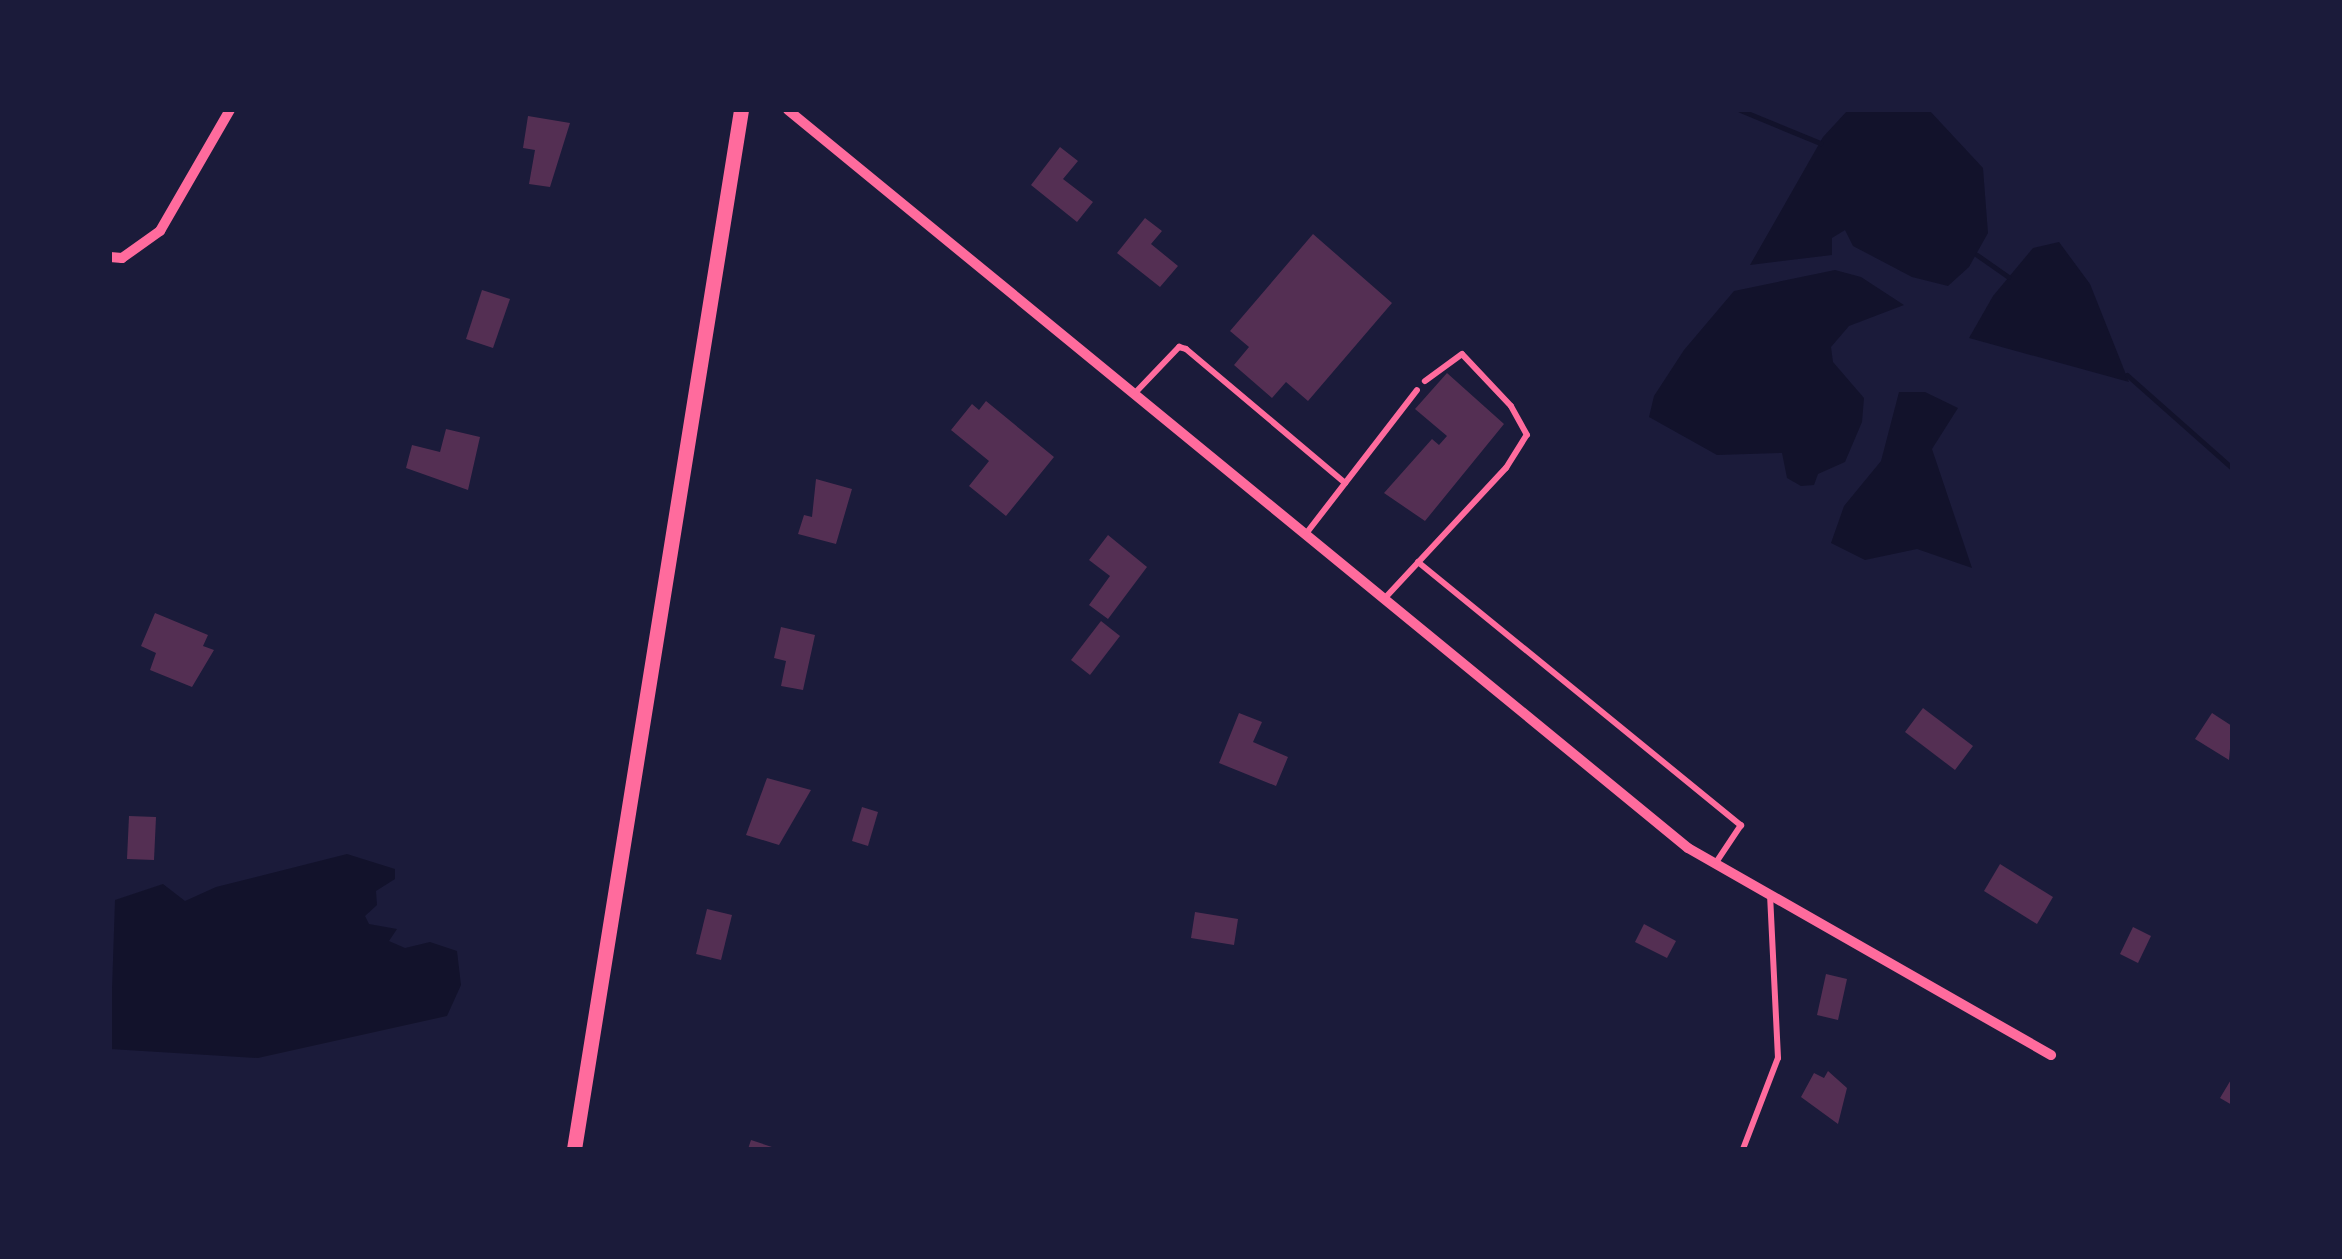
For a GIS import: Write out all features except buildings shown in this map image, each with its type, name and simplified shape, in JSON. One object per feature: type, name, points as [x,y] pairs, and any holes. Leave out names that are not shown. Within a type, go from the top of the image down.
[{"type":"street","points":[[110,257],[122,258],[160,231],[230,110]]},
{"type":"street","points":[[574,1149],[741,110]]},
{"type":"street","points":[[788,110],[1715,865],[2051,1055]]},
{"type":"lane","points":[[1134,394],[1180,347],[1186,349],[1345,483]]},
{"type":"lane","points":[[1384,599],[1506,468],[1527,435],[1510,406],[1462,354],[1424,381]]},
{"type":"lane","points":[[1305,534],[1417,390]]},
{"type":"lane","points":[[1418,562],[1742,826],[1715,865]]},
{"type":"lane","points":[[1744,1149],[1778,1058],[1770,897]]},
{"type":"shaded area","points":[[1848,110],[1929,110],[1983,168],[1988,233],[1969,267],[1948,286],[1912,277],[1853,246],[1845,230],[1832,238],[1832,255],[1750,265],[1823,137]]},
{"type":"shaded area","points":[[2059,242],[2090,284],[2129,382],[1969,338],[1993,296],[2033,248]]},
{"type":"shaded area","points":[[1835,270],[1861,277],[1904,305],[1849,326],[1831,347],[1833,362],[1864,398],[1862,422],[1845,462],[1818,474],[1814,485],[1801,486],[1787,478],[1782,453],[1717,455],[1649,417],[1654,396],[1684,350],[1734,291]]},
{"type":"shaded area","points":[[1899,392],[1925,392],[1958,408],[1932,449],[1972,568],[1917,549],[1865,560],[1831,543],[1844,506],[1881,461]]},
{"type":"shaded area","points":[[347,854],[395,869],[395,879],[376,891],[377,905],[365,916],[369,924],[397,929],[389,941],[405,948],[430,942],[457,951],[461,985],[447,1016],[258,1058],[110,1049],[115,900],[163,884],[185,901],[216,887]]},
{"type":"waterway","points":[[1740,110],[1820,143]]},
{"type":"waterway","points":[[1977,255],[2008,277]]},
{"type":"waterway","points":[[2127,375],[2232,468]]}]
